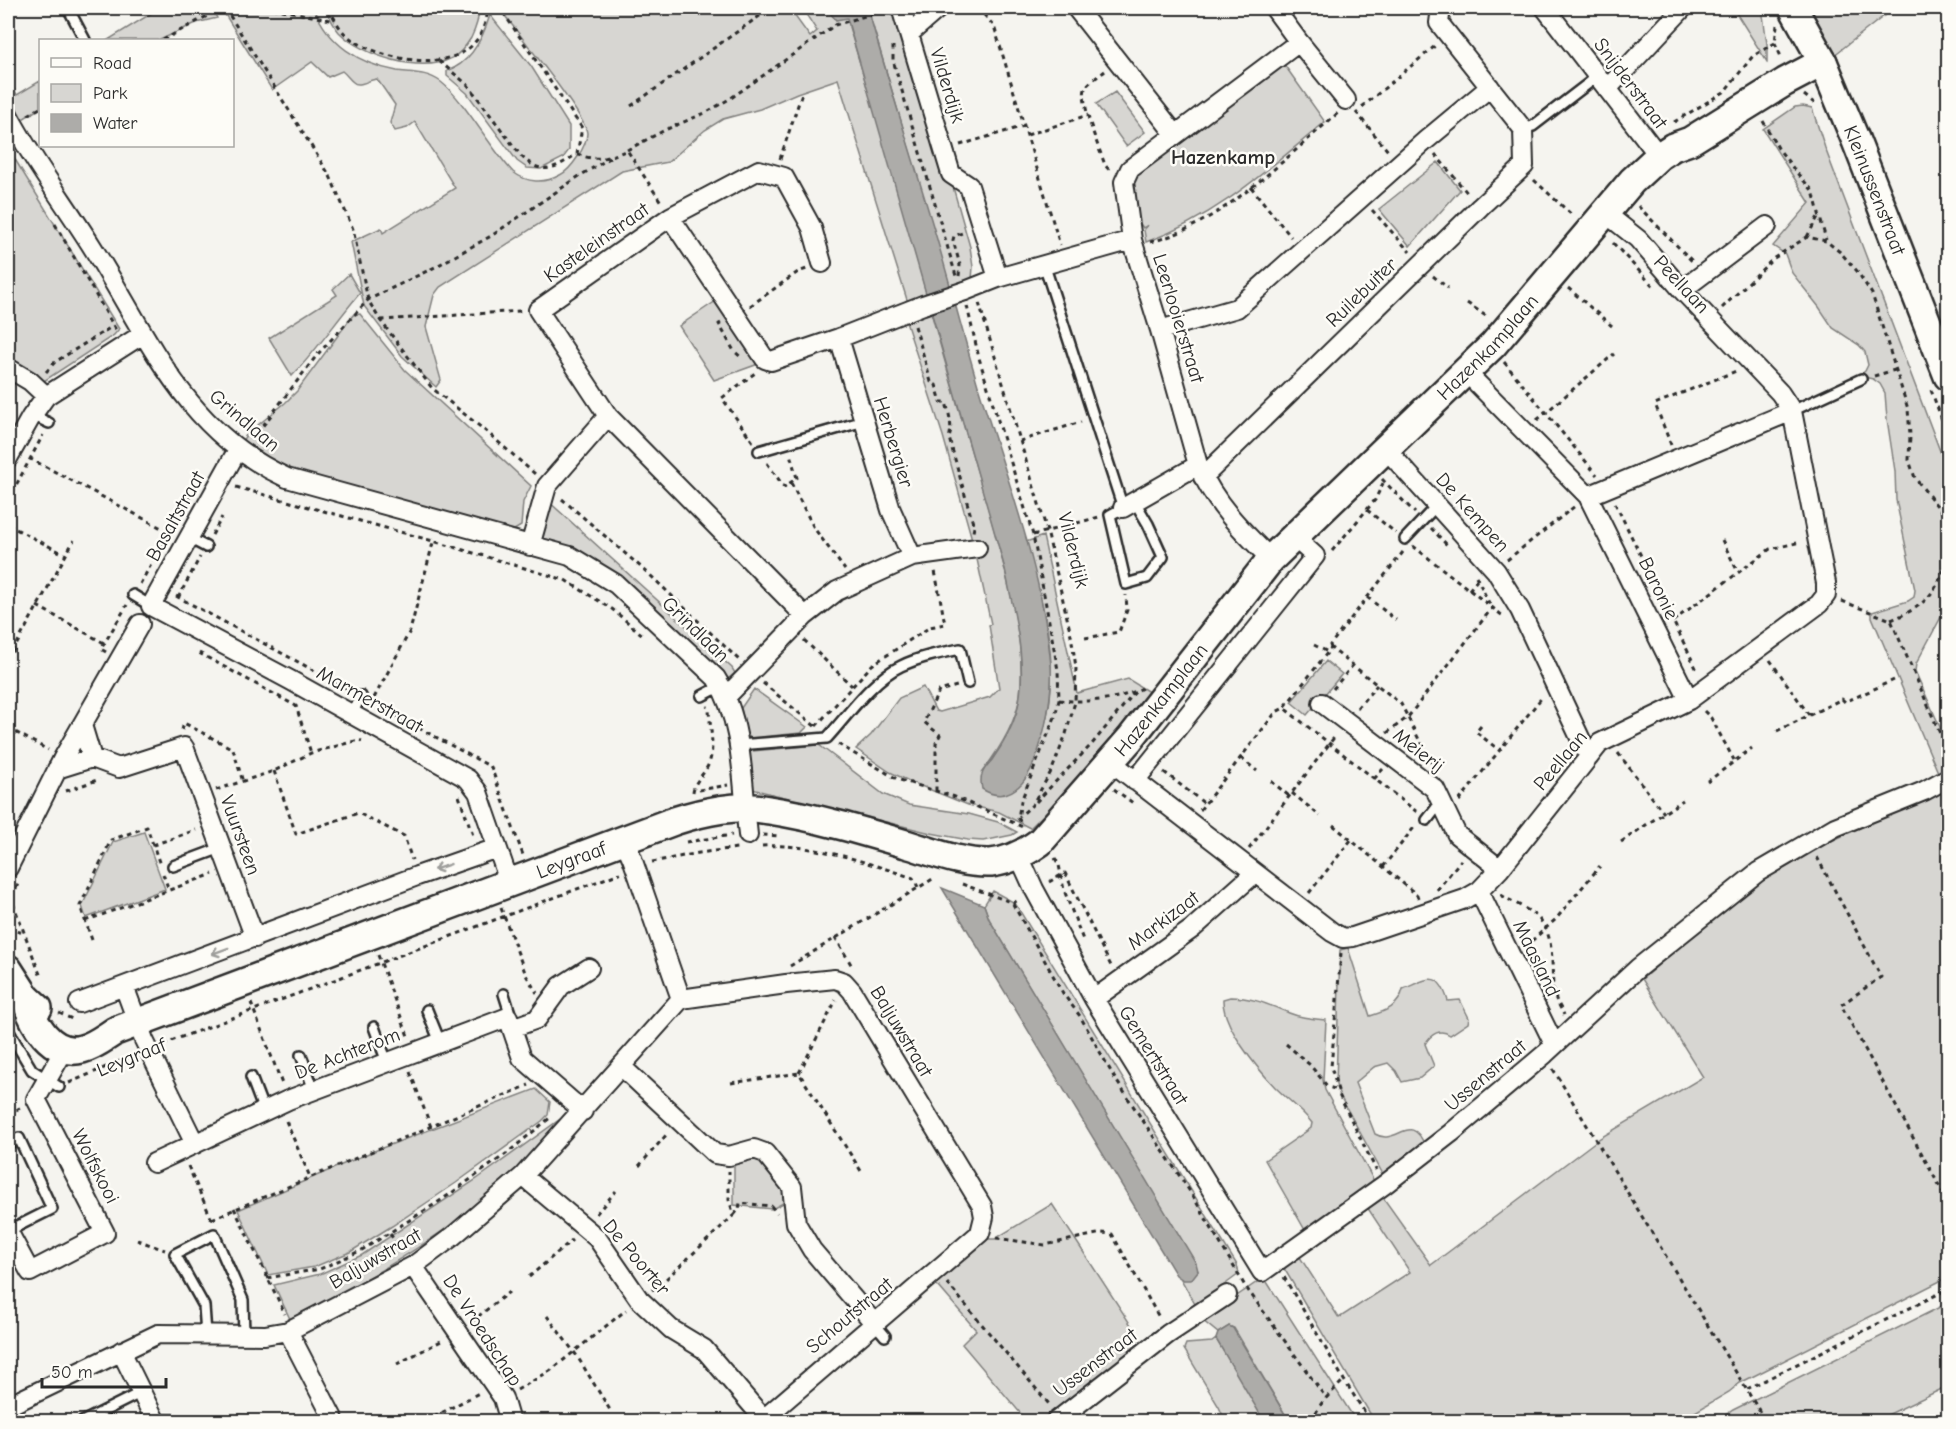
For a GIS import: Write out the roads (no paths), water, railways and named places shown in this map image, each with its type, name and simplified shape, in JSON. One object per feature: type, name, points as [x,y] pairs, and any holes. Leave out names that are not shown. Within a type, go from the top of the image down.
[{"type":"street","name":"Vilderdijk","points":[[909,34],[939,8]]},
{"type":"street","points":[[1076,8],[1175,135],[1299,42]]},
{"type":"street","points":[[1274,8],[1350,105]]},
{"type":"street","points":[[1441,8],[1439,23],[1523,129]]},
{"type":"street","name":"Snijderstraat","points":[[1545,8],[1602,83],[1666,152]]},
{"type":"street","points":[[1602,83],[1683,8]]},
{"type":"street","name":"Vilderdijk","points":[[894,11],[909,34],[951,174],[969,186],[998,278]]},
{"type":"street","name":"Kleinussenstraat","points":[[1784,12],[1818,54],[1856,141],[1939,380]]},
{"type":"street","name":"Hazenkamplaan","points":[[1039,847],[1271,560],[1294,537],[1392,455],[1466,372],[1612,225],[1632,181],[1666,152],[1684,130],[1784,64],[1818,54]]},
{"type":"street","name":"Hazenkamplaan","points":[[1666,152],[1690,141],[1785,82],[1818,54]]},
{"type":"street","points":[[1160,330],[1237,308],[1425,141],[1490,87]]},
{"type":"street","name":"Grindlaan","points":[[8,114],[93,247],[143,334],[181,393],[201,417],[241,452],[261,467],[287,478],[570,556],[616,584],[716,678],[724,691],[738,745],[748,843]]},
{"type":"street","name":"Ruilebuiter","points":[[1201,471],[1524,166],[1523,129]]},
{"type":"street","name":"Leerlooierstraat","points":[[1175,135],[1130,169],[1124,182],[1133,243],[1201,471],[1229,518],[1271,560]]},
{"type":"street","points":[[670,217],[759,170],[784,177],[813,228],[822,262]]},
{"type":"street","name":"Kasteleinstraat","points":[[799,622],[608,416],[538,310],[670,217],[765,359],[771,361],[839,338]]},
{"type":"street","name":"Peellaan","points":[[1256,873],[1343,938],[1353,937],[1454,903],[1479,891],[1500,869],[1599,743],[1696,705],[1819,604],[1826,595],[1826,583],[1810,541],[1792,411],[1780,393],[1682,290],[1638,239],[1612,225]]},
{"type":"street","name":"Peellaan","points":[[1682,290],[1767,226]]},
{"type":"street","points":[[839,338],[916,307],[969,294],[998,278],[1044,264],[1133,243]]},
{"type":"street","points":[[10,453],[32,415],[40,390],[125,346],[143,334]]},
{"type":"street","name":"Herbergier","points":[[839,338],[891,510],[912,557]]},
{"type":"street","points":[[8,368],[40,390]]},
{"type":"street","name":"Baronie","points":[[1466,372],[1588,496],[1655,630],[1696,705]]},
{"type":"street","points":[[1588,496],[1792,411]]},
{"type":"street","points":[[530,546],[547,486],[608,416]]},
{"type":"street","name":"Basaltstraat","points":[[151,606],[222,479],[241,452]]},
{"type":"street","name":"De Kempen","points":[[1392,455],[1496,570],[1520,610],[1589,757]]},
{"type":"street","points":[[1123,508],[1201,471]]},
{"type":"street","name":"Hazenkamplaan","points":[[1135,781],[1315,556],[1294,537]]},
{"type":"street","points":[[724,691],[752,673],[799,622],[837,591],[912,557],[977,548]]},
{"type":"street","name":"Marmerstraat","points":[[151,606],[468,779],[478,792],[488,851],[506,898]]},
{"type":"street","points":[[14,873],[60,764],[140,624]]},
{"type":"street","name":"Meierij","points":[[1322,703],[1435,789],[1457,835],[1500,869]]},
{"type":"street","points":[[60,764],[92,758],[82,725]]},
{"type":"street","name":"Vuursteen","points":[[92,758],[119,768],[179,748],[202,794],[255,938]]},
{"type":"street","points":[[1110,761],[1256,873]]},
{"type":"street","name":"Ussenstraat","points":[[1269,1267],[1384,1185],[1451,1133],[1549,1049],[1638,968],[1758,872],[1835,827],[1924,791],[1948,778]]},
{"type":"street","name":"Leygraaf","points":[[8,969],[25,994],[28,1008],[42,1032],[51,1042],[63,1048],[79,1050],[92,1046],[128,1020],[506,898],[624,840],[693,815],[717,810],[768,809],[967,862],[1000,862],[1039,847]]},
{"type":"street","points":[[624,840],[636,867],[681,999]]},
{"type":"street","name":"Gemertstraat","points":[[1039,847],[1034,889],[1094,999],[1269,1267]]},
{"type":"street","points":[[79,1003],[488,851]]},
{"type":"street","name":"Markizaat","points":[[1094,999],[1192,929],[1256,873]]},
{"type":"street","name":"Maasland","points":[[1479,891],[1511,956],[1549,1049]]},
{"type":"street","name":"De Achterom","points":[[154,1163],[277,1105],[440,1042],[510,1022],[537,1019],[561,986],[589,968]]},
{"type":"street","name":"Baljuwstraat","points":[[8,1406],[158,1334],[265,1335],[291,1330],[413,1266],[452,1237],[523,1176],[577,1106],[622,1067],[681,999],[786,984],[835,979],[844,982],[864,1011],[982,1206],[984,1217],[974,1239]]},
{"type":"street","points":[[124,986],[128,1020],[149,1049],[188,1147]]},
{"type":"street","points":[[510,1022],[522,1058],[542,1073],[577,1106]]},
{"type":"street","points":[[53,1084],[59,1059]]},
{"type":"street","points":[[622,1067],[715,1154],[729,1156],[765,1145],[792,1187],[796,1223],[812,1250],[879,1330]]},
{"type":"street","name":"Wolfskooi","points":[[8,1231],[30,1272],[105,1233],[36,1099],[53,1084]]},
{"type":"street","name":"De Poorter","points":[[523,1176],[597,1238],[639,1299],[671,1329],[704,1348],[763,1421]]},
{"type":"street","name":"Schoutstraat","points":[[763,1421],[879,1330],[937,1270],[974,1239]]},
{"type":"street","name":"De Vroedschap","points":[[413,1266],[503,1398],[510,1422]]},
{"type":"street","name":"Ussenstraat","points":[[1058,1419],[1168,1334],[1227,1295]]},
{"type":"street","points":[[291,1330],[335,1422]]},
{"type":"street","points":[[121,1351],[155,1421]]},
{"type":"lane","points":[[68,8],[85,39]]},
{"type":"lane","points":[[1523,129],[1533,126],[1602,83]]},
{"type":"lane","points":[[1044,264],[1123,508],[1126,584],[1147,578],[1163,557],[1148,524],[1123,508]]},
{"type":"lane","points":[[1792,411],[1861,379]]},
{"type":"lane","points":[[32,415],[49,423]]},
{"type":"lane","points":[[759,451],[864,421]]},
{"type":"lane","points":[[1407,541],[1422,519],[1437,505]]},
{"type":"lane","points":[[188,540],[206,547]]},
{"type":"lane","points":[[133,595],[151,606]]},
{"type":"lane","points":[[738,745],[827,738],[886,675],[900,666],[924,657],[960,649],[968,683]]},
{"type":"lane","points":[[702,696],[724,691]]},
{"type":"lane","points":[[352,714],[362,696]]},
{"type":"lane","points":[[1427,820],[1444,809]]},
{"type":"lane","points":[[173,866],[220,848]]},
{"type":"lane","points":[[504,994],[510,1013],[510,1022]]},
{"type":"lane","points":[[427,1010],[440,1042]]},
{"type":"lane","points":[[374,1027],[401,1057]]},
{"type":"lane","points":[[8,1030],[32,1070],[53,1084]]},
{"type":"lane","points":[[301,1056],[314,1090]]},
{"type":"lane","points":[[251,1077],[277,1105]]},
{"type":"lane","name":"Wolfskooi","points":[[8,1144],[19,1138],[52,1209],[8,1231]]},
{"type":"lane","points":[[206,1334],[204,1306],[175,1254],[214,1234],[243,1300],[244,1335]]},
{"type":"lane","points":[[82,1422],[142,1392]]},
{"type":"lane","points":[[155,1421],[245,1421]]},
{"type":"water","points":[[826,8],[880,8],[869,11],[872,23],[979,389],[1032,560],[1047,631],[1051,666],[1050,694],[1045,727],[1035,759],[1022,783],[1008,793],[987,792],[982,789],[981,780],[983,771],[996,755],[1010,730],[1020,694],[1019,640],[1005,569],[847,18],[836,20]]},
{"type":"water","points":[[942,888],[984,905],[989,919],[1196,1263],[1198,1271],[1191,1280],[1183,1280],[1176,1275]]},
{"type":"water","points":[[1229,1326],[1233,1328],[1289,1421],[1264,1421],[1216,1339],[1218,1333]]},
{"type":"district","name":"Hazenkamp","points":[[1223,157]]}]
